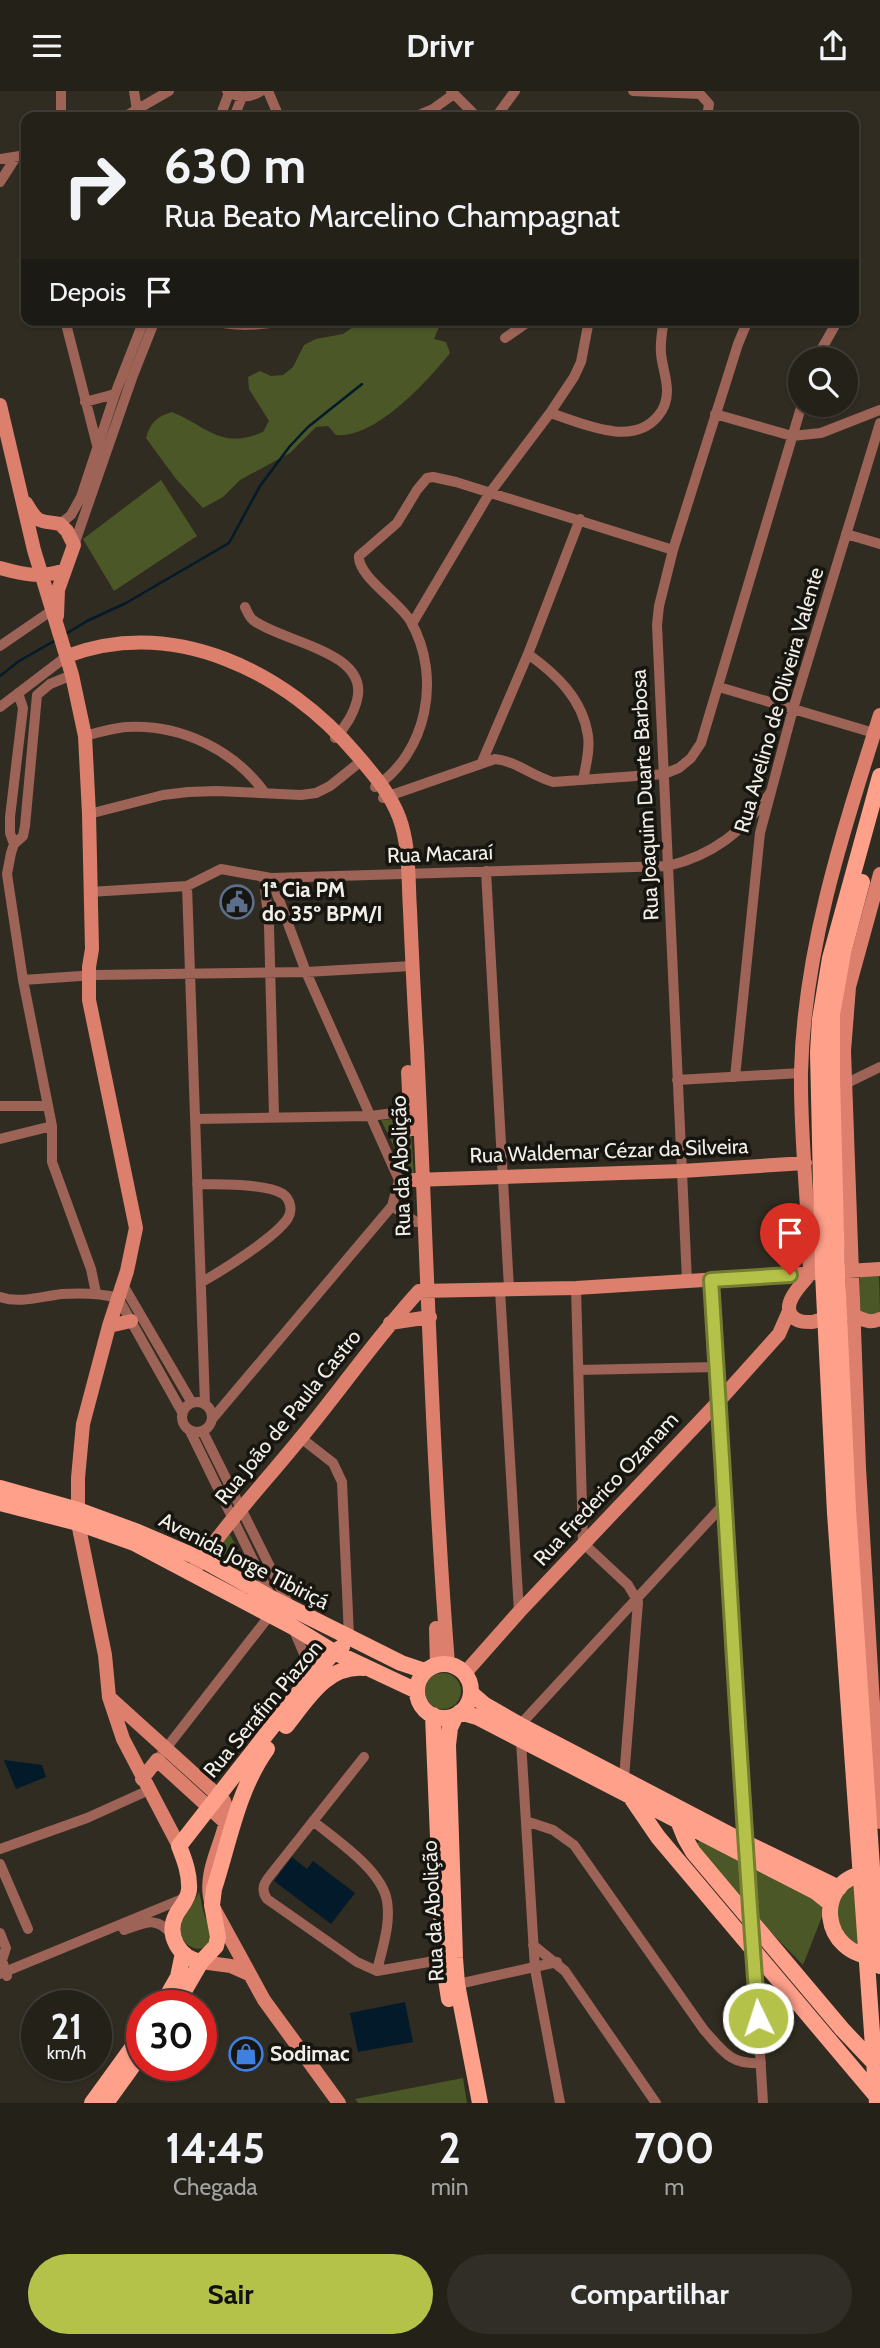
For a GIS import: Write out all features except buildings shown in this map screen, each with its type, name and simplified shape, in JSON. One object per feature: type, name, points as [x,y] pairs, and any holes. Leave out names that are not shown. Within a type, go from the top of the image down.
[{"type":"main road","points":[[0,405],[31,537],[72,675],[85,736],[92,949],[89,1000],[136,1228],[134,1247],[109,1326],[83,1424],[78,1517],[105,1655],[109,1697],[125,1743],[179,1846],[189,1878],[187,1896],[173,1926],[174,1937],[183,1953],[201,1962],[231,1966],[250,1975]]},
{"type":"main road","points":[[21,496],[44,524],[60,524],[74,545],[58,590],[55,620]]},
{"type":"main road","points":[[31,537],[44,524]]},
{"type":"main road","points":[[0,568],[27,575],[64,570]]},
{"type":"main road","name":"Rua da Abolição","points":[[65,651],[137,643],[185,647],[240,666],[312,708],[396,807],[404,834],[437,1666]]},
{"type":"main road","points":[[880,715],[839,848],[818,934],[805,1014],[801,1073],[805,1163],[840,1316],[874,1633],[880,1822]]},
{"type":"main road","name":"Rua da Abolição","points":[[336,737],[355,766],[382,791]]},
{"type":"main road","points":[[831,1273],[820,1162],[820,1019],[830,958],[880,776]]},
{"type":"main road","points":[[831,1273],[832,1014],[844,953],[880,813]]},
{"type":"main road","points":[[831,1273],[845,1084],[845,1019],[849,987],[880,874]]},
{"type":"main road","name":"Rua da Abolição","points":[[408,966],[410,1111],[418,1179],[416,1222],[424,1290]]},
{"type":"main road","name":"Rua Waldemar Cézar da Silveira","points":[[418,1179],[682,1171],[805,1163]]},
{"type":"main road","points":[[424,1290],[576,1287],[880,1269]]},
{"type":"main road","name":"Rua Frederico Ozanam","points":[[779,1334],[789,1311],[790,1300],[797,1290],[831,1273]]},
{"type":"main road","points":[[790,1275],[797,1290]]},
{"type":"main road","name":"Rua João de Paula Castro","points":[[197,1566],[390,1323],[424,1290]]},
{"type":"main road","points":[[789,1311],[800,1322]]},
{"type":"main road","points":[[840,1316],[835,1513],[871,1873],[876,1959],[872,2035],[878,2066],[878,2100]]},
{"type":"main road","name":"Rua Frederico Ozanam","points":[[465,1673],[779,1334],[800,1322],[840,1316],[869,1322],[880,1319]]},
{"type":"main road","points":[[390,1323],[425,1317]]},
{"type":"main road","points":[[109,1326],[131,1321]]},
{"type":"main road","name":"Avenida Jorge Tibiriçá","points":[[0,1488],[78,1517],[134,1543],[197,1566],[271,1598],[401,1663],[437,1666]]},
{"type":"main road","name":"Avenida Jorge Tibiriçá","points":[[0,1503],[78,1517]]},
{"type":"main road","name":"Avenida Jorge Tibiriçá","points":[[197,1566],[270,1615],[334,1652],[417,1691]]},
{"type":"main road","name":"Rua Serafim Piazon","points":[[179,1846],[334,1652],[350,1647],[381,1660],[401,1663]]},
{"type":"main road","points":[[458,1714],[469,1701],[471,1685],[465,1673],[457,1667],[437,1666],[421,1677],[417,1691],[422,1706],[433,1715],[443,1718],[458,1714],[477,1717],[520,1733],[744,1849],[816,1892],[831,1904]]},
{"type":"main road","points":[[339,2103],[264,2000],[212,1905],[214,1889],[257,1763],[321,1684],[341,1670],[353,1667],[371,1668]]},
{"type":"main road","points":[[471,1693],[520,1733]]},
{"type":"main road","points":[[109,1697],[143,1728],[161,1754],[214,1801],[226,1807],[226,1823],[208,1878],[208,1892],[218,1937],[216,1946],[201,1962],[185,1990]]},
{"type":"main road","name":"Rua da Abolição","points":[[449,1959],[448,1745],[450,1728],[458,1714]]},
{"type":"main road","name":"Rua da Abolição","points":[[433,1715],[451,1985],[470,2103]]},
{"type":"main road","points":[[125,1743],[136,1748],[144,1744],[143,1728]]},
{"type":"main road","points":[[146,1785],[161,1754]]},
{"type":"main road","points":[[626,1786],[652,1829],[878,2100]]},
{"type":"main road","points":[[678,1814],[700,1832],[839,1888]]},
{"type":"main road","points":[[678,1814],[693,1852],[857,2047],[878,2066]]},
{"type":"main road","points":[[693,1852],[693,1844],[700,1832]]},
{"type":"main road","points":[[871,1873],[839,1888],[831,1904],[830,1919],[838,1941],[846,1949],[876,1959]]},
{"type":"main road","points":[[170,1990],[183,1953]]},
{"type":"main road","name":"Rua da Abolição","points":[[451,1985],[481,2103]]},
{"type":"main road","points":[[789,1993],[800,1985],[806,1985]]},
{"type":"main road","points":[[857,2047],[868,2041],[872,2035]]},
{"type":"main road","points":[[92,2103],[126,2056]]},
{"type":"main road","points":[[106,2103],[126,2075]]},
{"type":"street","points":[[61,91],[61,112]]},
{"type":"street","points":[[134,91],[137,110]]},
{"type":"street","points":[[133,112],[169,91]]},
{"type":"street","points":[[222,112],[228,92],[251,96],[261,91]]},
{"type":"street","points":[[268,91],[277,112]]},
{"type":"street","points":[[500,112],[515,91]]},
{"type":"street","points":[[633,91],[700,94],[709,104],[708,112]]},
{"type":"street","points":[[426,112],[452,92],[472,112]]},
{"type":"street","points":[[235,112],[242,96]]},
{"type":"street","points":[[0,159],[21,156]]},
{"type":"street","points":[[0,182],[21,156]]},
{"type":"street","points":[[66,326],[97,446]]},
{"type":"street","points":[[60,524],[71,515],[81,497],[115,394],[142,326]]},
{"type":"street","points":[[74,545],[153,326]]},
{"type":"street","points":[[505,338],[522,326]]},
{"type":"street","points":[[412,624],[489,493],[550,413],[581,362],[588,326]]},
{"type":"street","points":[[550,413],[615,431],[646,428],[663,411],[666,403],[661,355],[663,326]]},
{"type":"street","name":"Rua Joaquim Duarte Barbosa","points":[[687,1281],[657,625],[673,550],[746,326]]},
{"type":"street","points":[[823,347],[835,326]]},
{"type":"street","points":[[85,402],[115,394]]},
{"type":"street","points":[[715,414],[792,436],[821,433],[880,410]]},
{"type":"street","points":[[382,791],[495,759],[506,760],[541,779],[553,782],[664,774],[679,768],[691,758],[701,743],[719,687],[798,417]]},
{"type":"street","name":"Rua Avelino de Oliveira Valente","points":[[735,1077],[755,863],[770,793],[880,423]]},
{"type":"street","points":[[382,791],[408,756],[424,716],[424,663],[412,624],[400,607],[364,573],[359,556],[397,523],[422,482],[433,477],[580,519],[673,550]]},
{"type":"street","points":[[482,762],[528,654],[580,519]]},
{"type":"street","points":[[846,534],[880,544]]},
{"type":"street","points":[[244,607],[254,621],[325,653],[351,670],[357,679],[359,693],[356,705],[336,737]]},
{"type":"street","points":[[0,646],[55,620]]},
{"type":"street","points":[[0,707],[37,679],[65,651]]},
{"type":"street","points":[[528,654],[558,677],[579,708],[588,736],[589,749],[583,780]]},
{"type":"street","points":[[37,695],[50,684],[72,675]]},
{"type":"street","points":[[37,679],[25,826],[23,836],[4,860],[23,980],[52,1126],[52,1162],[91,1269],[96,1293]]},
{"type":"street","points":[[719,687],[874,733]]},
{"type":"street","points":[[14,844],[9,834],[10,817],[23,708],[18,694]]},
{"type":"street","points":[[85,736],[129,727],[172,731],[207,744],[236,761],[253,776],[265,793]]},
{"type":"street","points":[[89,814],[163,795],[188,792],[301,795],[316,793],[330,786],[355,766]]},
{"type":"street","name":"Rua Macaraí","points":[[90,892],[187,886],[221,869],[267,878],[668,866],[691,860],[730,838],[758,811],[770,793]]},
{"type":"street","points":[[485,871],[502,1176],[504,1289],[519,1612]]},
{"type":"street","points":[[190,1430],[203,1431],[210,1426],[213,1418],[392,1206],[399,1180],[267,878]]},
{"type":"street","points":[[267,878],[274,1116]]},
{"type":"street","points":[[187,886],[205,1404]]},
{"type":"street","points":[[269,941],[281,931],[292,936]]},
{"type":"street","points":[[23,980],[306,972],[408,966]]},
{"type":"street","points":[[845,1084],[880,1067]]},
{"type":"street","points":[[677,1080],[801,1073]]},
{"type":"street","points":[[0,1105],[48,1106]]},
{"type":"street","points":[[195,1119],[370,1116],[410,1111]]},
{"type":"street","points":[[0,1139],[52,1126]]},
{"type":"street","points":[[198,1184],[263,1188],[282,1193],[289,1201],[291,1210],[289,1217],[279,1228],[235,1262],[202,1282]]},
{"type":"street","points":[[392,1206],[416,1222]]},
{"type":"street","points":[[711,1280],[737,1680],[744,1849],[763,2103]]},
{"type":"street","points":[[576,1287],[583,1543],[637,1596],[639,1612],[626,1786]]},
{"type":"street","points":[[0,1297],[19,1300],[62,1294],[120,1291]]},
{"type":"street","points":[[120,1291],[131,1321],[183,1412],[184,1424],[190,1430],[290,1608]]},
{"type":"street","points":[[120,1291],[192,1403]]},
{"type":"street","points":[[578,1370],[716,1367]]},
{"type":"street","points":[[183,1412],[192,1403],[205,1404],[211,1410],[213,1418]]},
{"type":"street","points":[[203,1431],[271,1598]]},
{"type":"street","points":[[301,1438],[334,1463],[342,1482],[349,1636]]},
{"type":"street","points":[[560,2103],[535,1969],[520,1733],[637,1596],[724,1503]]},
{"type":"street","points":[[161,1754],[270,1615]]},
{"type":"street","points":[[293,1627],[313,1675]]},
{"type":"street","points":[[363,1756],[264,1884],[262,1892],[267,1899],[357,1962],[377,1971],[449,1959]]},
{"type":"street","points":[[0,1849],[87,1818],[146,1785]]},
{"type":"street","points":[[313,1821],[372,1871],[382,1885],[387,1899],[388,1915],[377,1971]]},
{"type":"street","points":[[526,1821],[554,1830],[574,1845],[717,2045],[740,2063],[761,2063]]},
{"type":"street","points":[[0,1864],[28,1929]]},
{"type":"street","points":[[3,1975],[187,1896]]},
{"type":"street","points":[[3,1975],[149,1921],[166,1926],[174,1937]]},
{"type":"street","points":[[0,1933],[6,1949],[1,1960],[3,1975]]},
{"type":"street","points":[[533,1945],[557,1962],[587,2000],[656,2103]]},
{"type":"street","points":[[451,1985],[535,1969],[557,1962]]},
{"type":"green space","points":[[354,326],[440,326],[434,339],[446,342],[450,353],[414,393],[383,418],[351,434],[336,435],[328,426],[316,427],[290,453],[240,480],[223,497],[203,508],[176,479],[146,438],[155,421],[172,412],[225,438],[249,437],[263,432],[269,421],[249,389],[248,377],[260,371],[271,376],[283,375],[293,367],[304,345],[316,339],[343,334]]},
{"type":"green space","points":[[161,480],[197,536],[114,591],[83,539]]},
{"type":"green space","points":[[410,1118],[414,1175],[409,1178],[381,1120]]},
{"type":"green space","points":[[879,1275],[880,1312],[869,1316],[859,1312],[860,1277]]},
{"type":"green space","points":[[229,1533],[258,1585],[206,1557]]},
{"type":"green space","points":[[443,1673],[456,1678],[461,1691],[456,1704],[443,1709],[430,1704],[425,1691],[430,1678]]},
{"type":"green space","points":[[702,1840],[819,1902],[825,1909],[803,1965],[754,1915],[698,1847],[698,1842]]},
{"type":"green space","points":[[856,1884],[859,1946],[844,1933],[837,1913],[841,1897]]},
{"type":"green space","points":[[199,1892],[212,1934],[210,1942],[200,1949],[188,1945],[181,1934],[184,1918]]},
{"type":"green space","points":[[463,2078],[467,2103],[358,2103],[355,2099]]},
{"type":"water","points":[[4,1760],[42,1765],[46,1777],[16,1789]]},
{"type":"water","points":[[292,1857],[307,1869],[313,1861],[355,1893],[331,1924],[274,1881]]},
{"type":"water","points":[[405,2002],[413,2042],[358,2052],[350,2013]]},
{"type":"waterway","points":[[64,635],[126,603],[229,543],[260,486],[290,446],[308,427],[362,384]]},
{"type":"waterway","points":[[0,676],[19,661],[56,640]]},
{"type":"place","name":"1ª Cia PM do 35º BPM/I","points":[[237,902]]},
{"type":"place","name":"Sodimac","points":[[246,2054]]},
{"type":"route","points":[[758,2018],[744,1856],[737,1693],[711,1280],[790,1275]]}]
